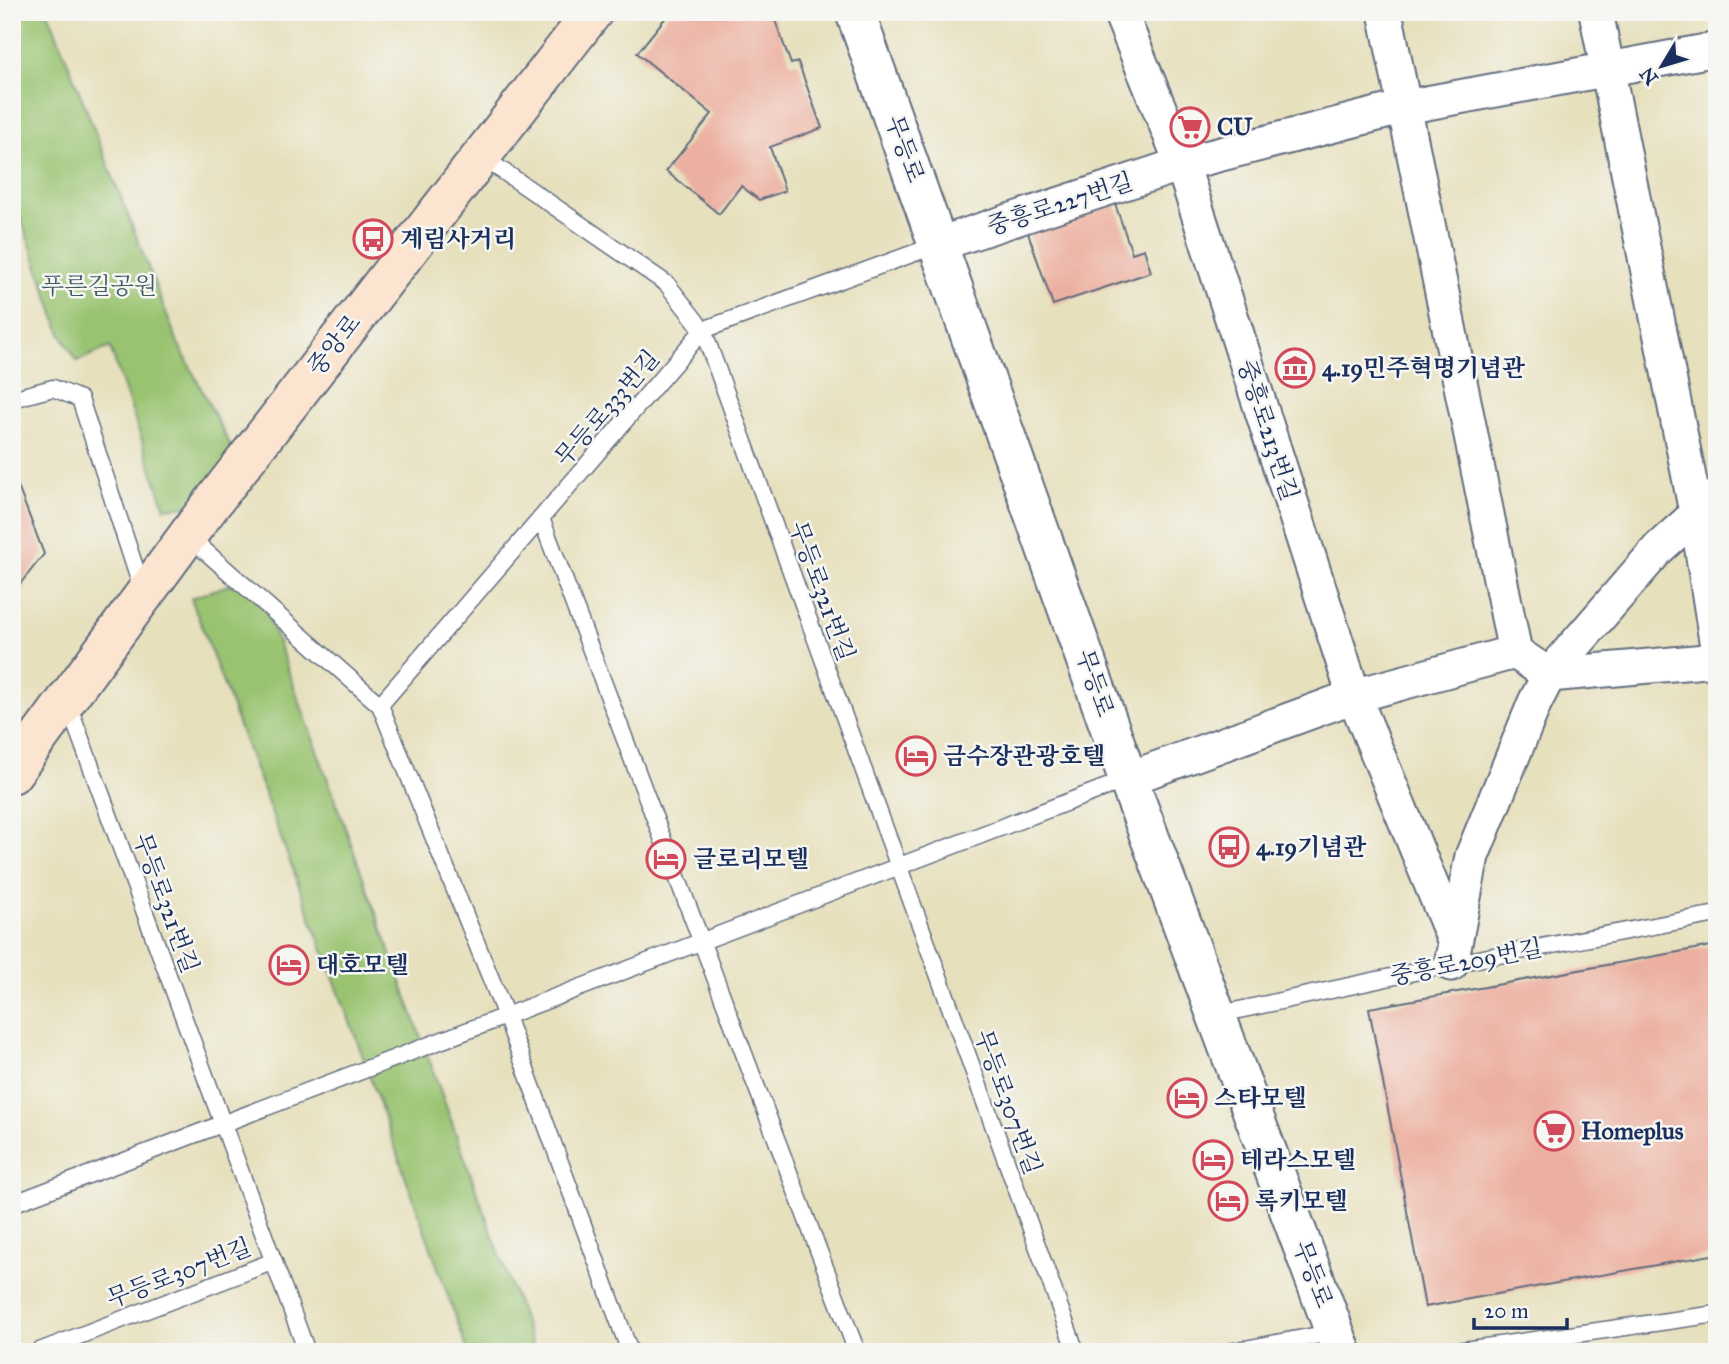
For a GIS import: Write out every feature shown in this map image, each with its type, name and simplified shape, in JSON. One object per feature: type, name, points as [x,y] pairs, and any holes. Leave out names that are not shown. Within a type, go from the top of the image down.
[{"type":"main road","name":"중앙로","points":[[12,774],[188,536],[593,12]]},
{"type":"street","name":"무등로","points":[[855,12],[1128,779],[1338,1342]]},
{"type":"street","points":[[1120,12],[1182,164]]},
{"type":"street","points":[[1385,12],[1516,652],[1549,675],[1717,660]]},
{"type":"street","points":[[1596,12],[1606,70],[1706,504],[1717,647]]},
{"type":"street","name":"중흥로227번길","points":[[939,244],[1182,164],[1405,107],[1717,49]]},
{"type":"street","name":"중흥로213번길","points":[[1182,164],[1354,696]]},
{"type":"street","points":[[1453,952],[1472,856],[1535,702],[1549,675],[1650,557],[1706,504]]},
{"type":"street","points":[[1128,779],[1354,696],[1516,652]]},
{"type":"street","name":"중흥로209번길","points":[[1354,696],[1453,952]]},
{"type":"lane","points":[[481,156],[667,284],[703,330]]},
{"type":"lane","name":"무등로333번길","points":[[380,705],[703,330],[939,244]]},
{"type":"lane","name":"무등로321번길","points":[[703,330],[897,867]]},
{"type":"lane","points":[[12,400],[53,388],[80,399],[144,594]]},
{"type":"lane","points":[[541,518],[857,1352]]},
{"type":"lane","points":[[188,536],[380,705],[506,1016],[630,1352]]},
{"type":"lane","name":"무등로321번길","points":[[66,699],[224,1124]]},
{"type":"lane","points":[[12,1204],[1128,779]]},
{"type":"lane","name":"무등로307번길","points":[[897,867],[1076,1352]]},
{"type":"lane","name":"중흥로209번길","points":[[1216,1015],[1453,952],[1717,914]]},
{"type":"lane","name":"무등로307번길","points":[[224,1124],[307,1352]]},
{"type":"lane","name":"무등로307번길","points":[[37,1352],[274,1261]]},
{"type":"lane","points":[[1450,1352],[1717,1314]]},
{"type":"lane","points":[[1229,1352],[1338,1342]]},
{"type":"green space","name":"푸른길공원","points":[[12,12],[48,12],[178,343],[237,459],[190,506],[165,508],[110,347],[77,361],[61,334],[12,192]]},
{"type":"green space","points":[[254,576],[535,1352],[468,1352],[359,1046],[191,598]]},
{"type":"building","points":[[670,12],[772,12],[791,64],[798,62],[822,128],[770,147],[785,191],[759,200],[741,186],[719,214],[666,171],[712,114],[637,53]]},
{"type":"building","points":[[1114,201],[1132,253],[1144,249],[1151,272],[1053,305],[1027,230]]},
{"type":"building","points":[[12,471],[44,554],[12,594]]},
{"type":"building","name":"Homeplus","points":[[1717,945],[1717,1254],[1425,1307],[1369,1008]]},
{"type":"place","name":"CU","points":[[1190,127]]},
{"type":"place","name":"계림사거리","points":[[373,239]]},
{"type":"place","name":"4.19민주혁명기념관","points":[[1295,368]]},
{"type":"place","name":"금수장관광호텔","points":[[916,756]]},
{"type":"place","name":"4.19기념관","points":[[1229,847]]},
{"type":"place","name":"글로리모텔","points":[[666,859]]},
{"type":"place","name":"대호모텔","points":[[289,965]]},
{"type":"place","name":"스타모텔","points":[[1187,1098]]},
{"type":"place","name":"Homeplus","points":[[1554,1131]]},
{"type":"place","name":"테라스모텔","points":[[1213,1160]]},
{"type":"place","name":"록키모텔","points":[[1228,1201]]}]
